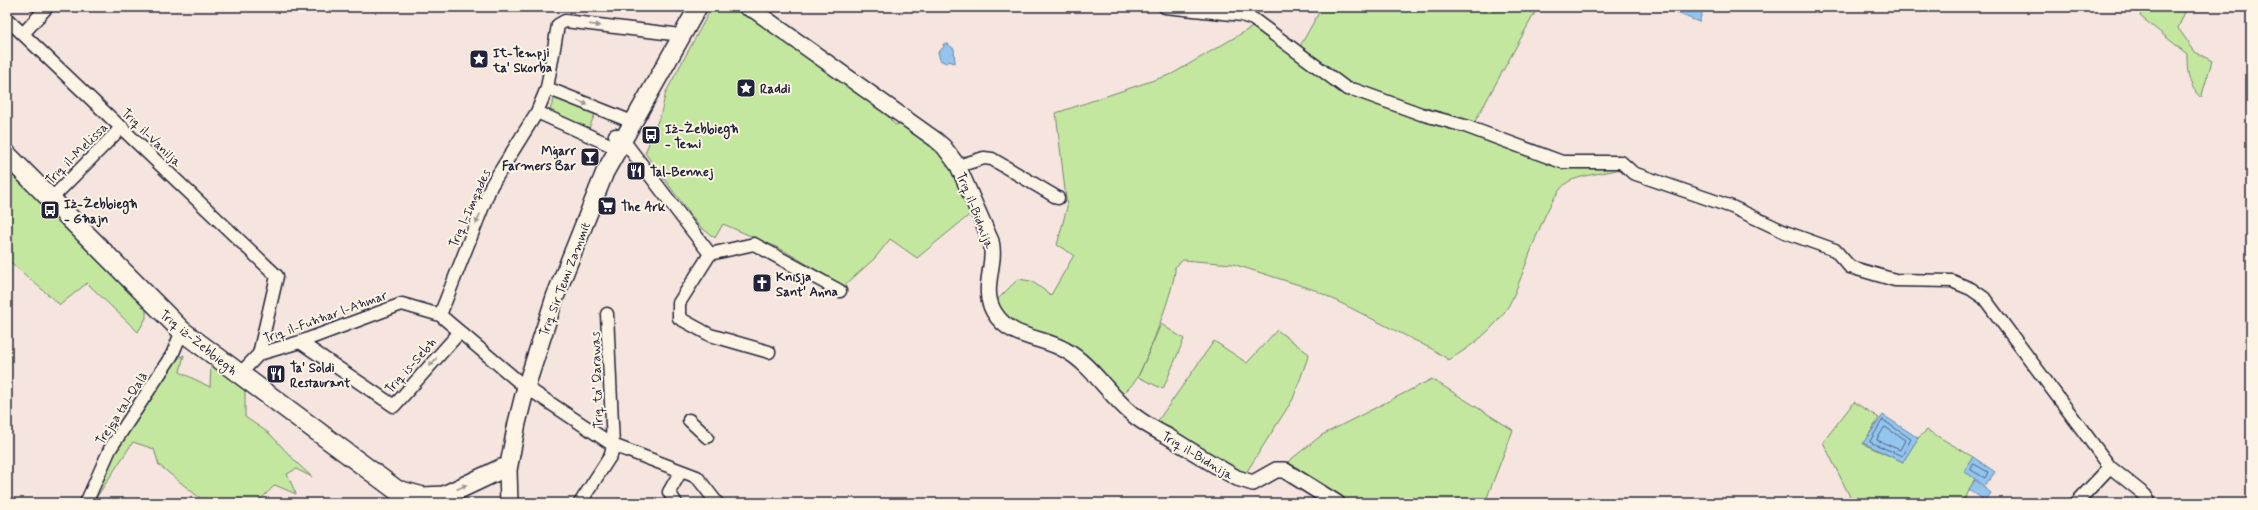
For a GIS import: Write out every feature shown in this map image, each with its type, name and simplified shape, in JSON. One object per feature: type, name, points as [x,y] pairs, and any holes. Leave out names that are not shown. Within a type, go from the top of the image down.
[{"type":"main road","name":"Triq Sir Temi Zammit","points":[[503,503],[501,470],[509,415],[522,384],[563,256],[625,119],[687,7]]},
{"type":"main road","name":"Triq Sir Temi Zammit","points":[[616,140],[698,7]]},
{"type":"main road","name":"Triq iż-Żebbiegħ","points":[[7,155],[182,331],[414,503]]},
{"type":"main road","name":"Triq Sir Temi Zammit","points":[[509,503],[508,470],[522,384]]},
{"type":"main road","points":[[398,490],[423,497],[440,499],[501,470]]},
{"type":"street","points":[[23,34],[47,7]]},
{"type":"street","points":[[1165,7],[1242,15],[1253,19],[1347,89],[1355,90],[1421,114],[1465,126],[1562,162],[1622,162],[1633,173],[1732,207],[1785,232],[1835,250],[1850,267],[1890,279],[1945,280],[1972,288],[1984,298],[2110,467],[2145,495],[2150,503]]},
{"type":"street","name":"Triq il-Bidnija","points":[[751,8],[944,147],[958,166],[991,241],[993,255],[990,267],[989,298],[994,311],[1005,325],[1018,334],[1052,344],[1070,352],[1131,414],[1237,478],[1254,483],[1276,470],[1284,470],[1337,503]]},
{"type":"street","name":"Triq il-Vanilja","points":[[7,19],[277,276],[259,354]]},
{"type":"street","name":"Triq l-Imqades","points":[[440,316],[491,186],[537,112],[547,88],[558,25],[565,21],[673,34]]},
{"type":"street","points":[[547,88],[625,119]]},
{"type":"street","points":[[537,112],[616,140],[710,254]]},
{"type":"street","name":"Triq il-Melissa","points":[[51,199],[122,128]]},
{"type":"street","points":[[958,166],[984,158],[992,159],[1058,198]]},
{"type":"street","points":[[769,352],[710,335],[679,318],[679,303],[710,254],[754,244],[840,291]]},
{"type":"street","name":"Triq il-Fuħħar l-Aħmar","points":[[259,354],[300,342],[402,304],[440,316],[522,384],[613,445],[697,477],[717,503]]},
{"type":"street","name":"Triq ta' Qarawas","points":[[607,314],[613,445]]},
{"type":"street","name":"Trejqa tal-Qalà","points":[[86,503],[110,448],[172,355],[182,331]]},
{"type":"street","name":"Triq is-Sebħ","points":[[300,342],[394,406],[459,333]]},
{"type":"street","points":[[240,375],[259,354]]},
{"type":"street","points":[[689,420],[707,437]]},
{"type":"street","points":[[580,503],[611,455],[613,445]]},
{"type":"street","points":[[2076,503],[2110,467]]},
{"type":"street","points":[[676,503],[669,492],[681,471]]},
{"type":"green space","points":[[712,7],[737,7],[749,14],[884,111],[895,125],[905,122],[946,154],[973,212],[917,258],[890,239],[875,258],[844,286],[781,249],[723,224],[715,238],[699,226],[645,153],[661,113],[666,92]]},
{"type":"green space","points":[[1322,7],[1538,7],[1473,125],[1351,86],[1298,50]]},
{"type":"green space","points":[[2144,7],[2175,7],[2185,12],[2178,28],[2195,52],[2212,61],[2201,98],[2193,88],[2189,78],[2187,54],[2140,16]]},
{"type":"green space","points":[[1256,25],[1346,91],[1563,165],[1615,166],[1621,169],[1572,180],[1559,190],[1543,220],[1509,305],[1490,329],[1466,349],[1449,360],[1432,349],[1315,290],[1233,264],[1183,260],[1175,267],[1166,306],[1153,342],[1136,380],[1123,394],[1092,365],[1004,319],[997,300],[1018,279],[1031,281],[1051,295],[1074,255],[1057,245],[1067,207],[1056,113],[1172,74]]},
{"type":"green space","points":[[555,97],[595,114],[589,128],[549,112]]},
{"type":"green space","points":[[7,170],[146,307],[146,318],[138,332],[87,283],[60,305],[7,259]]},
{"type":"green space","points":[[1161,324],[1184,339],[1163,389],[1138,377]]},
{"type":"green space","points":[[1277,330],[1309,354],[1293,399],[1244,476],[1157,422],[1214,341],[1247,363]]},
{"type":"green space","points":[[184,355],[180,372],[210,387],[211,364],[245,390],[245,417],[270,434],[312,477],[296,469],[287,474],[296,494],[275,485],[257,503],[206,503],[159,465],[154,449],[133,442],[96,498],[108,463],[124,435],[174,361]]},
{"type":"green space","points":[[1432,379],[1513,430],[1486,500],[1491,503],[1343,503],[1285,464],[1322,435]]},
{"type":"green space","points":[[1854,402],[1879,418],[1863,444],[1903,462],[1918,438],[1927,430],[1973,457],[1964,471],[1975,478],[1963,503],[1853,503],[1823,442]]},
{"type":"water","points":[[1662,7],[1704,7],[1699,22]]},
{"type":"water","points":[[943,44],[948,44],[954,49],[955,63],[948,61],[946,63],[940,60],[938,52],[944,47]]},
{"type":"water","points":[[1883,415],[1918,438],[1903,462],[1863,443]]},
{"type":"water","points":[[1973,457],[1995,472],[1985,486],[1964,471]]},
{"type":"water","points":[[1975,480],[1991,493],[1985,501],[1969,489]]},
{"type":"place","name":"It-Tempji ta' Skorba","points":[[479,59]]},
{"type":"place","name":"Raddi","points":[[746,88]]},
{"type":"place","name":"Iż-Żebbiegħ - Temi","points":[[651,135]]},
{"type":"place","name":"Mġarr Farmers Bar","points":[[590,157]]},
{"type":"place","name":"Tal-Bennej","points":[[636,171]]},
{"type":"place","name":"The Ark","points":[[607,206]]},
{"type":"place","name":"Iż-Żebbiegħ - Għajn","points":[[50,210]]},
{"type":"place","name":"Knisja Sant' Anna","points":[[762,283]]},
{"type":"place","name":"Ta' Soldi Restaurant","points":[[276,374]]}]
